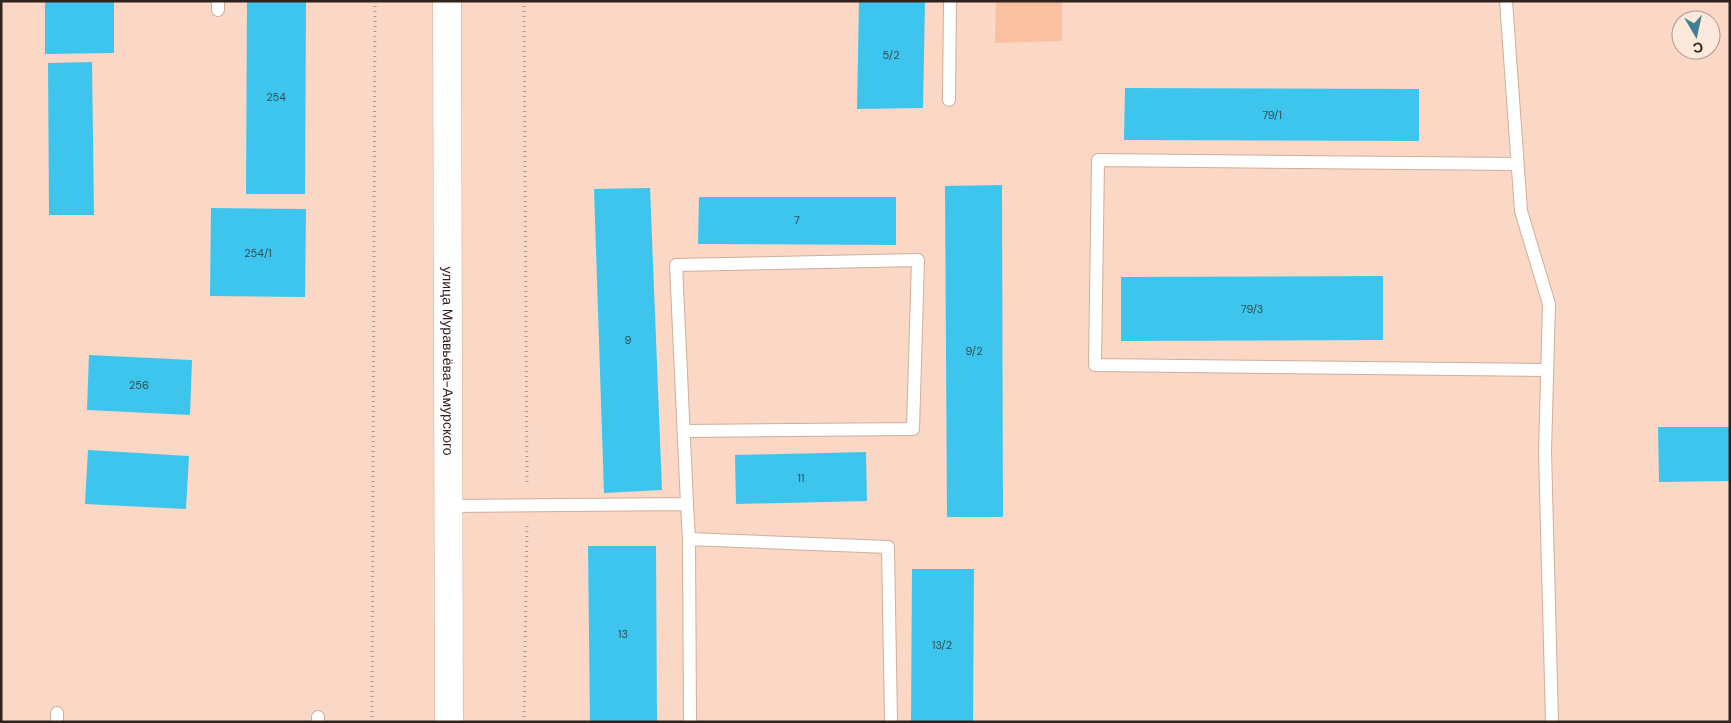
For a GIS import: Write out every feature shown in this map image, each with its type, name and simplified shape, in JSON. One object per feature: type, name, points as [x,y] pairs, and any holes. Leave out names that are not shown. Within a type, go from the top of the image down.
[{"type":"street","name":"улица Муравьёва-Амурского","points":[[447,1],[449,722]]},
{"type":"lane","points":[[949,100],[950,1]]},
{"type":"lane","points":[[1506,1],[1521,211],[1549,304],[1545,451],[1552,722]]},
{"type":"lane","points":[[1517,164],[1098,160],[1095,365],[1547,370]]},
{"type":"lane","points":[[684,431],[913,429],[918,260],[676,265],[684,431],[688,504],[690,722]]},
{"type":"lane","points":[[448,506],[688,504]]},
{"type":"lane","points":[[689,539],[888,547],[891,722]]},
{"type":"path","points":[[372,722],[375,1]]},
{"type":"path","points":[[524,1],[527,506],[524,722]]},
{"type":"shaded area","points":[[996,1],[1062,1],[1062,41],[995,43]]},
{"type":"building","points":[[45,1],[114,1],[114,53],[45,54]]},
{"type":"building","points":[[247,1],[306,1],[305,194],[246,194]]},
{"type":"building","points":[[859,1],[925,1],[923,108],[857,109]]},
{"type":"building","points":[[92,62],[94,215],[49,215],[48,63]]},
{"type":"building","points":[[1125,88],[1419,89],[1419,141],[1124,140]]},
{"type":"building","points":[[1002,185],[1003,517],[947,517],[945,186]]},
{"type":"building","points":[[650,188],[662,490],[604,493],[594,189]]},
{"type":"building","points":[[699,197],[896,197],[896,245],[698,244]]},
{"type":"building","points":[[211,208],[306,209],[305,297],[210,296]]},
{"type":"building","points":[[1383,276],[1383,340],[1121,341],[1121,277]]},
{"type":"building","points":[[89,355],[192,360],[190,415],[87,410]]},
{"type":"building","points":[[1658,427],[1730,427],[1730,481],[1659,482]]},
{"type":"building","points":[[88,450],[189,456],[186,509],[85,504]]},
{"type":"building","points":[[866,452],[867,501],[736,504],[735,455]]},
{"type":"building","points":[[588,546],[656,546],[657,722],[590,722]]},
{"type":"building","points":[[912,569],[974,569],[973,722],[911,722]]}]
